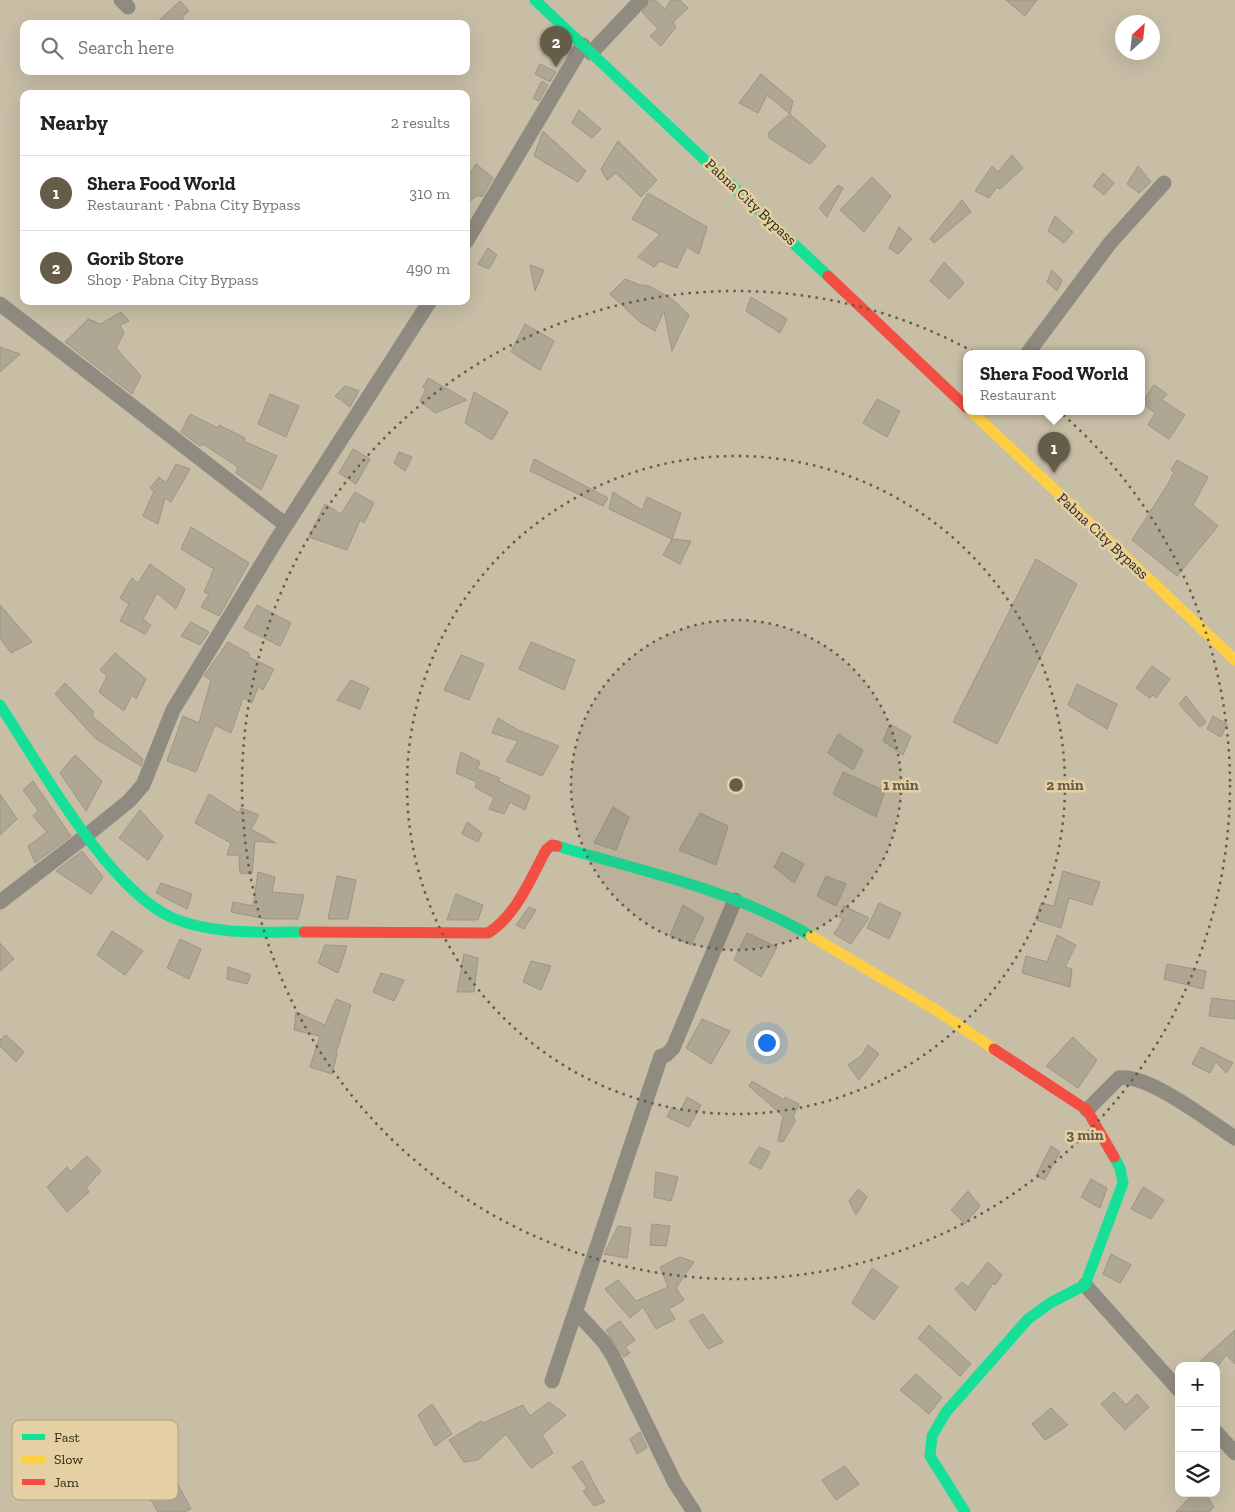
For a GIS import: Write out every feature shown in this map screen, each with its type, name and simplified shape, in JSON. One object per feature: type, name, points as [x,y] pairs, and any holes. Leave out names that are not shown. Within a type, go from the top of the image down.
[{"type":"main road","name":"Pabna City Bypass","points":[[535,0],[963,404]]},
{"type":"main road","name":"Pabna City Bypass","points":[[979,415],[1235,660]]},
{"type":"main road","points":[[0,705],[87,835],[134,892],[170,917],[213,928],[249,932],[488,932],[495,930],[507,915],[546,850],[552,845],[676,880],[735,900],[794,926],[928,1005],[1087,1110],[1120,1168],[1123,1183],[1086,1285],[1050,1303],[1028,1319],[946,1412],[932,1436],[930,1456],[965,1512]]},
{"type":"street","points":[[470,236],[587,49],[641,0]]},
{"type":"street","points":[[1030,350],[1110,243],[1164,183]]},
{"type":"street","points":[[0,304],[286,525]]},
{"type":"street","points":[[0,902],[130,801],[143,785],[173,710],[286,525],[427,305]]},
{"type":"street","points":[[552,1381],[576,1312],[599,1235],[661,1056],[673,1048],[735,900]]},
{"type":"street","points":[[1087,1110],[1119,1078],[1134,1078],[1156,1087],[1235,1138]]},
{"type":"street","points":[[1086,1285],[1175,1385]]},
{"type":"street","points":[[576,1312],[604,1342],[676,1483],[694,1512]]},
{"type":"street","points":[[1220,1436],[1235,1453]]},
{"type":"building","points":[[650,0],[655,0],[665,9],[671,0],[680,0],[688,8],[673,22],[676,27],[661,46],[650,36],[658,29],[642,12]]},
{"type":"building","points":[[1006,0],[1037,0],[1025,16]]},
{"type":"building","points":[[180,1],[189,11],[182,17],[184,20],[159,20]]},
{"type":"building","points":[[540,64],[556,72],[550,82],[535,74]]},
{"type":"building","points":[[761,74],[793,101],[790,114],[767,95],[758,113],[739,103]]},
{"type":"building","points":[[542,81],[548,85],[539,101],[533,98]]},
{"type":"building","points":[[579,110],[601,129],[592,138],[572,123]]},
{"type":"building","points":[[790,114],[826,146],[810,164],[769,138],[769,132]]},
{"type":"building","points":[[543,131],[586,171],[578,182],[534,156]]},
{"type":"building","points":[[618,141],[657,180],[641,197],[616,173],[607,180],[601,169]]},
{"type":"building","points":[[1012,155],[1023,168],[1000,189],[997,187],[989,198],[975,191],[992,166],[998,172]]},
{"type":"building","points":[[476,164],[493,178],[482,197],[478,195],[470,201],[470,173]]},
{"type":"building","points":[[1138,166],[1151,182],[1139,193],[1127,184]]},
{"type":"building","points":[[1103,173],[1114,183],[1104,195],[1093,186]]},
{"type":"building","points":[[872,177],[891,196],[864,232],[840,210]]},
{"type":"building","points":[[838,185],[843,188],[827,217],[819,208]]},
{"type":"building","points":[[648,193],[707,227],[699,254],[687,247],[677,268],[660,261],[654,267],[638,257],[660,234],[632,219]]},
{"type":"building","points":[[962,200],[971,212],[934,243],[930,239]]},
{"type":"building","points":[[1055,216],[1073,232],[1064,243],[1048,231]]},
{"type":"building","points":[[899,227],[912,239],[898,254],[889,248]]},
{"type":"building","points":[[488,248],[497,255],[489,269],[478,264]]},
{"type":"building","points":[[944,262],[964,283],[949,299],[930,281]]},
{"type":"building","points":[[530,265],[544,270],[535,291]]},
{"type":"building","points":[[1052,270],[1062,280],[1057,291],[1047,282]]},
{"type":"building","points":[[625,279],[640,285],[649,286],[672,299],[689,315],[672,351],[664,311],[655,331],[640,322],[610,294]]},
{"type":"building","points":[[751,297],[787,319],[780,333],[746,311]]},
{"type":"building","points":[[121,312],[129,321],[120,325],[124,333],[116,348],[141,376],[132,394],[65,342],[88,319],[101,324]]},
{"type":"building","points":[[525,324],[554,341],[540,370],[511,352]]},
{"type":"building","points":[[0,347],[20,354],[0,372]]},
{"type":"building","points":[[428,378],[467,400],[435,413],[420,401],[426,389],[423,387]]},
{"type":"building","points":[[1154,385],[1167,394],[1162,400],[1185,415],[1169,439],[1148,425],[1155,413],[1145,405],[1145,398]]},
{"type":"building","points":[[345,386],[359,391],[350,407],[335,396]]},
{"type":"building","points":[[474,392],[508,412],[492,440],[465,423]]},
{"type":"building","points":[[270,394],[299,406],[286,437],[258,424]]},
{"type":"building","points":[[877,399],[900,411],[887,437],[863,423]]},
{"type":"building","points":[[190,414],[218,428],[219,425],[245,438],[244,441],[277,456],[261,490],[236,473],[238,467],[203,444],[200,446],[181,432]]},
{"type":"building","points":[[353,449],[370,459],[356,484],[339,473]]},
{"type":"building","points":[[399,452],[412,457],[405,471],[394,463]]},
{"type":"building","points":[[534,459],[608,498],[603,506],[530,471]]},
{"type":"building","points":[[1177,460],[1208,477],[1193,505],[1218,526],[1177,576],[1132,540],[1168,484],[1174,472],[1171,470]]},
{"type":"building","points":[[176,464],[190,469],[171,502],[165,498],[158,524],[143,516],[154,491],[150,488],[159,477],[166,483]]},
{"type":"building","points":[[355,492],[374,503],[364,523],[360,520],[347,550],[309,537],[325,504],[341,514]]},
{"type":"building","points":[[613,492],[642,510],[647,497],[681,513],[672,539],[609,509]]},
{"type":"building","points":[[191,527],[249,563],[219,616],[201,607],[209,594],[204,592],[214,569],[181,549]]},
{"type":"building","points":[[672,539],[691,541],[680,564],[663,555]]},
{"type":"building","points":[[1036,559],[1077,584],[997,744],[953,722]]},
{"type":"building","points":[[150,564],[185,589],[176,609],[157,593],[143,619],[151,625],[145,634],[120,621],[129,604],[120,598],[132,578],[138,583]]},
{"type":"building","points":[[0,605],[32,642],[11,653],[0,638]]},
{"type":"building","points":[[257,605],[291,623],[280,646],[244,628]]},
{"type":"building","points":[[191,622],[209,632],[200,645],[181,636]]},
{"type":"building","points":[[228,642],[250,654],[248,657],[274,669],[263,690],[258,687],[252,703],[243,698],[231,733],[215,725],[196,772],[167,761],[183,716],[199,723],[211,680],[204,676]]},
{"type":"building","points":[[531,642],[575,660],[564,690],[519,669]]},
{"type":"building","points":[[115,653],[146,679],[136,699],[132,695],[124,711],[99,692],[107,676],[100,670]]},
{"type":"building","points":[[461,655],[484,664],[469,700],[444,690]]},
{"type":"building","points":[[1152,666],[1170,679],[1156,698],[1153,695],[1150,698],[1136,688]]},
{"type":"building","points":[[351,680],[369,688],[360,709],[337,700]]},
{"type":"building","points":[[65,683],[94,712],[92,716],[143,759],[141,766],[95,738],[55,694]]},
{"type":"building","points":[[1077,684],[1117,704],[1107,729],[1068,705]]},
{"type":"building","points":[[1186,696],[1206,722],[1200,727],[1179,704]]},
{"type":"building","points":[[1213,716],[1227,724],[1221,737],[1207,729]]},
{"type":"building","points":[[498,718],[518,730],[559,746],[542,776],[506,761],[518,741],[492,733]]},
{"type":"building","points":[[890,724],[911,736],[903,755],[883,741]]},
{"type":"building","points":[[838,734],[863,750],[853,770],[828,753]]},
{"type":"building","points":[[461,752],[480,762],[477,769],[500,778],[498,781],[530,796],[525,810],[510,802],[504,814],[489,809],[494,798],[475,787],[477,782],[456,773]]},
{"type":"building","points":[[75,755],[102,781],[86,811],[60,773]]},
{"type":"building","points":[[843,772],[885,791],[876,817],[833,794]]},
{"type":"building","points":[[33,781],[71,836],[35,863],[28,846],[47,832],[33,816],[38,810],[23,790]]},
{"type":"building","points":[[0,794],[17,819],[0,835]]},
{"type":"building","points":[[209,794],[239,813],[241,808],[259,815],[251,829],[276,843],[255,841],[252,874],[240,873],[239,855],[227,855],[231,843],[195,823]]},
{"type":"building","points":[[613,807],[629,817],[616,850],[594,843]]},
{"type":"building","points":[[140,810],[163,836],[148,860],[119,838]]},
{"type":"building","points":[[700,813],[728,826],[716,865],[679,850]]},
{"type":"building","points":[[467,822],[482,833],[478,842],[462,834]]},
{"type":"building","points":[[82,851],[103,877],[91,894],[56,871]]},
{"type":"building","points":[[782,852],[804,864],[794,883],[774,867]]},
{"type":"building","points":[[1063,871],[1100,882],[1092,905],[1069,898],[1061,928],[1036,920],[1041,903],[1054,906]]},
{"type":"building","points":[[258,872],[275,877],[272,892],[304,895],[298,919],[266,919],[231,912],[233,902],[253,906]]},
{"type":"building","points":[[337,876],[356,880],[348,919],[328,919]]},
{"type":"building","points":[[826,876],[846,884],[836,906],[817,896]]},
{"type":"building","points":[[161,883],[192,894],[187,909],[156,893]]},
{"type":"building","points":[[456,894],[483,905],[478,920],[447,920]]},
{"type":"building","points":[[879,903],[901,913],[889,939],[867,928]]},
{"type":"building","points":[[683,905],[704,918],[691,945],[670,936]]},
{"type":"building","points":[[844,906],[869,918],[851,944],[834,934],[843,919],[839,917]]},
{"type":"building","points":[[529,907],[536,910],[524,929],[516,925]]},
{"type":"building","points":[[112,931],[143,951],[125,975],[97,955]]},
{"type":"building","points":[[747,933],[777,947],[761,977],[734,960]]},
{"type":"building","points":[[1057,935],[1076,945],[1065,967],[1072,969],[1070,987],[1022,973],[1026,956],[1047,962]]},
{"type":"building","points":[[180,939],[201,949],[189,979],[167,968]]},
{"type":"building","points":[[0,943],[14,959],[0,971]]},
{"type":"building","points":[[325,945],[347,946],[338,973],[318,963]]},
{"type":"building","points":[[464,954],[478,958],[474,992],[457,992]]},
{"type":"building","points":[[531,961],[551,966],[541,990],[523,982]]},
{"type":"building","points":[[1167,964],[1206,971],[1203,989],[1164,979]]},
{"type":"building","points":[[228,967],[251,975],[247,984],[227,979]]},
{"type":"building","points":[[381,973],[404,980],[394,1001],[373,992]]},
{"type":"building","points":[[1212,998],[1235,1001],[1235,1019],[1209,1016]]},
{"type":"building","points":[[336,999],[351,1005],[336,1053],[332,1074],[310,1067],[320,1036],[294,1030],[296,1012],[325,1025]]},
{"type":"building","points":[[702,1019],[730,1031],[711,1064],[686,1048]]},
{"type":"building","points":[[6,1035],[24,1052],[16,1062],[0,1046],[0,1040]]},
{"type":"building","points":[[1073,1037],[1097,1060],[1078,1088],[1046,1066]]},
{"type":"building","points":[[868,1045],[879,1054],[859,1080],[848,1065],[862,1055]]},
{"type":"building","points":[[1201,1047],[1233,1063],[1226,1073],[1216,1062],[1210,1073],[1192,1064]]},
{"type":"building","points":[[752,1081],[784,1100],[785,1097],[799,1104],[793,1118],[796,1120],[783,1142],[778,1141],[783,1116],[749,1086]]},
{"type":"building","points":[[687,1097],[701,1105],[689,1127],[667,1117],[672,1107],[680,1111]]},
{"type":"building","points":[[1051,1146],[1060,1152],[1045,1180],[1036,1176]]},
{"type":"building","points":[[759,1147],[770,1152],[761,1169],[749,1163]]},
{"type":"building","points":[[87,1156],[101,1171],[86,1188],[89,1192],[67,1212],[47,1187],[67,1167],[70,1172]]},
{"type":"building","points":[[656,1172],[678,1177],[671,1201],[654,1197]]},
{"type":"building","points":[[1091,1179],[1107,1188],[1100,1208],[1081,1197]]},
{"type":"building","points":[[1143,1187],[1164,1200],[1151,1219],[1131,1209]]},
{"type":"building","points":[[858,1189],[867,1197],[856,1215],[849,1201]]},
{"type":"building","points":[[968,1191],[980,1206],[965,1224],[951,1210]]},
{"type":"building","points":[[652,1224],[670,1226],[666,1246],[650,1245]]},
{"type":"building","points":[[618,1226],[631,1228],[627,1258],[604,1254]]},
{"type":"building","points":[[1111,1254],[1131,1265],[1120,1283],[1103,1274]]},
{"type":"building","points":[[680,1257],[694,1262],[676,1288],[684,1300],[669,1309],[675,1319],[656,1329],[643,1307],[630,1318],[605,1289],[618,1280],[636,1301],[668,1287],[660,1267]]},
{"type":"building","points":[[988,1262],[1002,1275],[995,1285],[993,1283],[975,1311],[955,1289],[962,1282],[968,1287]]},
{"type":"building","points":[[872,1268],[898,1287],[874,1320],[852,1303]]},
{"type":"building","points":[[703,1314],[723,1342],[708,1349],[689,1321]]},
{"type":"building","points":[[620,1321],[635,1340],[625,1347],[630,1353],[624,1357],[606,1330]]},
{"type":"building","points":[[929,1325],[971,1364],[960,1376],[918,1338]]},
{"type":"building","points":[[1235,1330],[1235,1364],[1226,1355],[1220,1363],[1199,1362]]},
{"type":"building","points":[[916,1374],[942,1397],[929,1414],[900,1390]]},
{"type":"building","points":[[1114,1392],[1126,1405],[1137,1394],[1149,1407],[1125,1430],[1101,1404]]},
{"type":"building","points":[[549,1402],[566,1415],[542,1435],[553,1453],[531,1468],[506,1434],[478,1460],[464,1462],[449,1440],[481,1421],[483,1423],[523,1405],[530,1416]]},
{"type":"building","points":[[432,1404],[452,1434],[435,1446],[418,1415]]},
{"type":"building","points":[[1051,1408],[1068,1425],[1045,1440],[1032,1424]]},
{"type":"building","points":[[640,1432],[647,1448],[637,1454],[630,1439]]},
{"type":"building","points":[[582,1461],[605,1502],[594,1506],[583,1491],[587,1488],[572,1467]]},
{"type":"building","points":[[845,1466],[859,1484],[836,1500],[822,1480]]},
{"type":"building","points":[[178,1484],[191,1509],[184,1512],[158,1512],[151,1500],[178,1500]]},
{"type":"building","points":[[1190,1497],[1208,1497],[1214,1507],[1209,1512],[1176,1512]]},
{"type":"traffic: fast","points":[[535,0],[828,276]]},
{"type":"traffic: fast","points":[[0,705],[55,791],[100,854],[124,881],[149,903],[173,918],[204,927],[254,932],[304,932]]},
{"type":"traffic: fast","points":[[557,846],[654,873],[719,894],[751,906],[811,936]]},
{"type":"traffic: fast","points":[[965,1512],[930,1456],[932,1436],[946,1412],[1028,1319],[1050,1303],[1085,1285],[1123,1183],[1120,1168],[1114,1157]]},
{"type":"traffic: slow","points":[[975,415],[1235,660]]},
{"type":"traffic: slow","points":[[811,936],[936,1010],[994,1049]]},
{"type":"traffic: jam","points":[[828,276],[963,404]]},
{"type":"traffic: jam","points":[[304,932],[488,933],[498,926],[515,907],[546,850],[552,845],[557,846]]},
{"type":"traffic: jam","points":[[994,1049],[1087,1110],[1114,1157]]},
{"type":"place","name":"Gorib Store","points":[[556,67]]},
{"type":"place","name":"Shera Food World","points":[[1054,473]]}]
